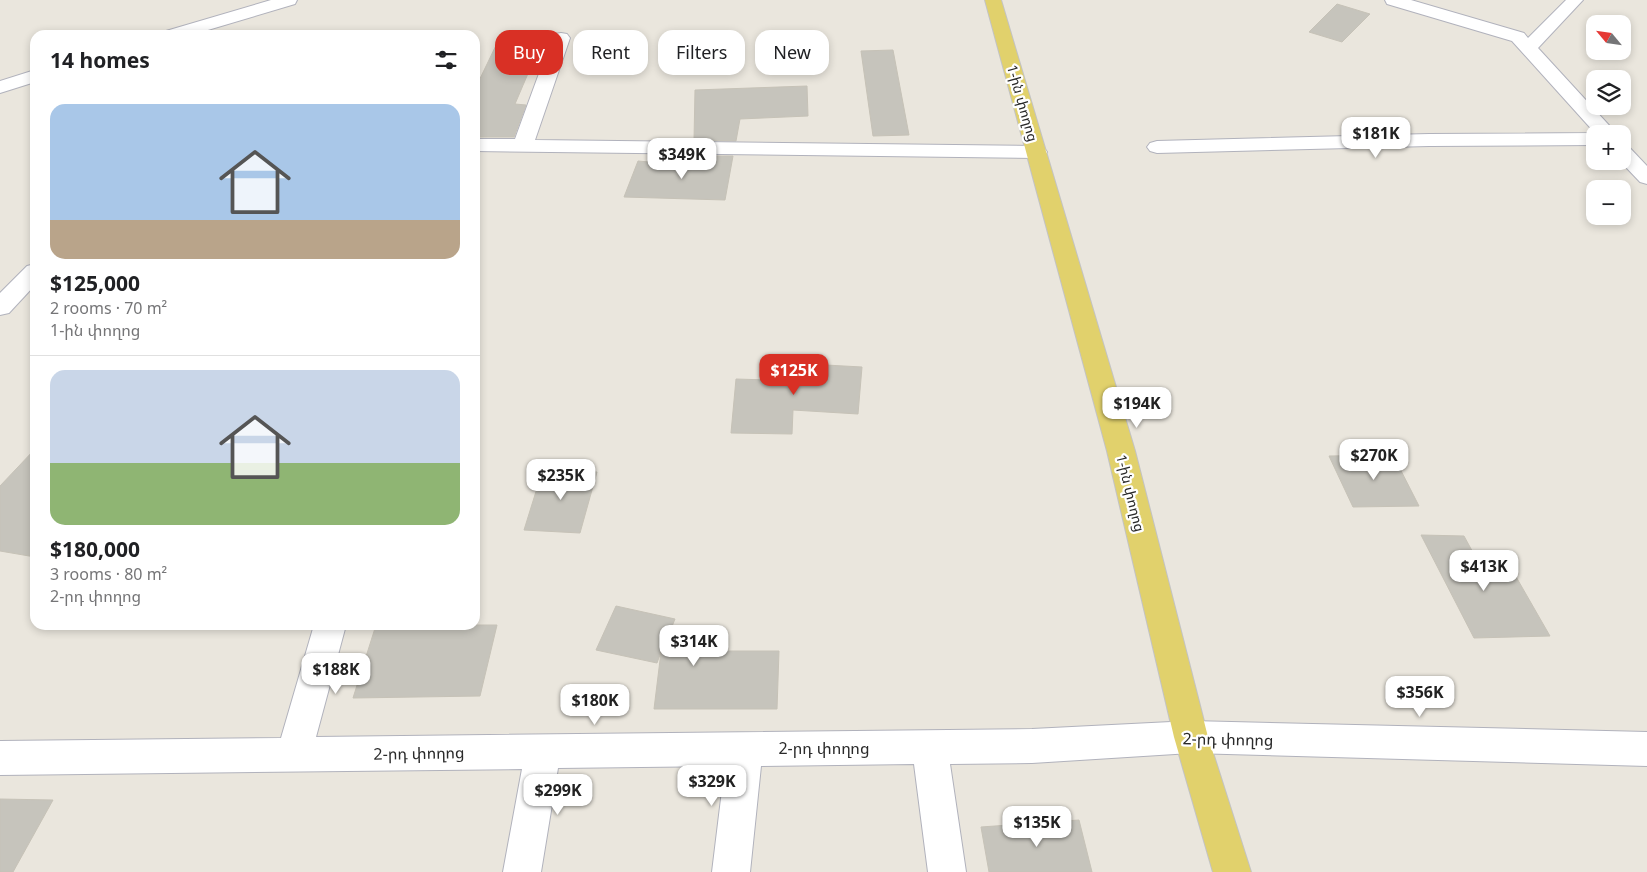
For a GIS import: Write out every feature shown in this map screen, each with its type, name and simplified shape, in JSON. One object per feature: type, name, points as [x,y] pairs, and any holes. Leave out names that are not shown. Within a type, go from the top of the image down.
[{"type":"main road","name":"1-ին փողոց","points":[[993,0],[1121,451],[1191,738],[1232,872]]},
{"type":"street","points":[[189,30],[289,0]]},
{"type":"street","points":[[1393,0],[1518,37],[1599,125]]},
{"type":"street","points":[[1528,48],[1575,0]]},
{"type":"street","points":[[220,21],[228,30]]},
{"type":"street","points":[[523,145],[548,75]]},
{"type":"street","points":[[0,87],[30,78]]},
{"type":"street","points":[[1157,147],[1429,140],[1586,139]]},
{"type":"street","points":[[480,145],[1037,152]]},
{"type":"street","points":[[1631,161],[1647,178]]},
{"type":"street","points":[[0,307],[30,276]]},
{"type":"street","points":[[294,755],[329,630]]},
{"type":"street","name":"2-րդ փողոց","points":[[0,758],[930,748],[1032,746],[1191,738],[1647,749]]},
{"type":"street","points":[[930,748],[947,872]]},
{"type":"street","points":[[731,872],[745,749]]},
{"type":"street","points":[[522,872],[543,751]]},
{"type":"building","points":[[1337,4],[1370,14],[1342,42],[1309,32]]},
{"type":"building","points":[[495,47],[495,75],[527,75],[515,104],[526,105],[514,137],[480,137],[480,79]]},
{"type":"building","points":[[893,50],[909,135],[873,136],[861,51]]},
{"type":"building","points":[[807,86],[808,116],[740,119],[736,141],[694,140],[695,90]]},
{"type":"building","points":[[694,156],[733,156],[725,200],[624,197],[638,161],[694,166]]},
{"type":"building","points":[[771,362],[862,367],[858,414],[793,410],[792,434],[731,433],[736,379],[768,380]]},
{"type":"building","points":[[30,454],[30,556],[0,551],[0,486]]},
{"type":"building","points":[[1393,455],[1419,506],[1353,507],[1329,456]]},
{"type":"building","points":[[543,469],[597,472],[580,533],[524,530]]},
{"type":"building","points":[[1421,535],[1464,536],[1482,569],[1511,568],[1550,636],[1474,638]]},
{"type":"building","points":[[616,606],[675,619],[662,651],[779,651],[777,709],[654,709],[661,652],[657,663],[596,650]]},
{"type":"building","points":[[480,625],[497,625],[480,696],[353,698],[374,630],[480,630]]},
{"type":"building","points":[[0,799],[53,800],[13,872],[0,872]]},
{"type":"building","points":[[1079,820],[1092,872],[989,872],[981,827]]}]
